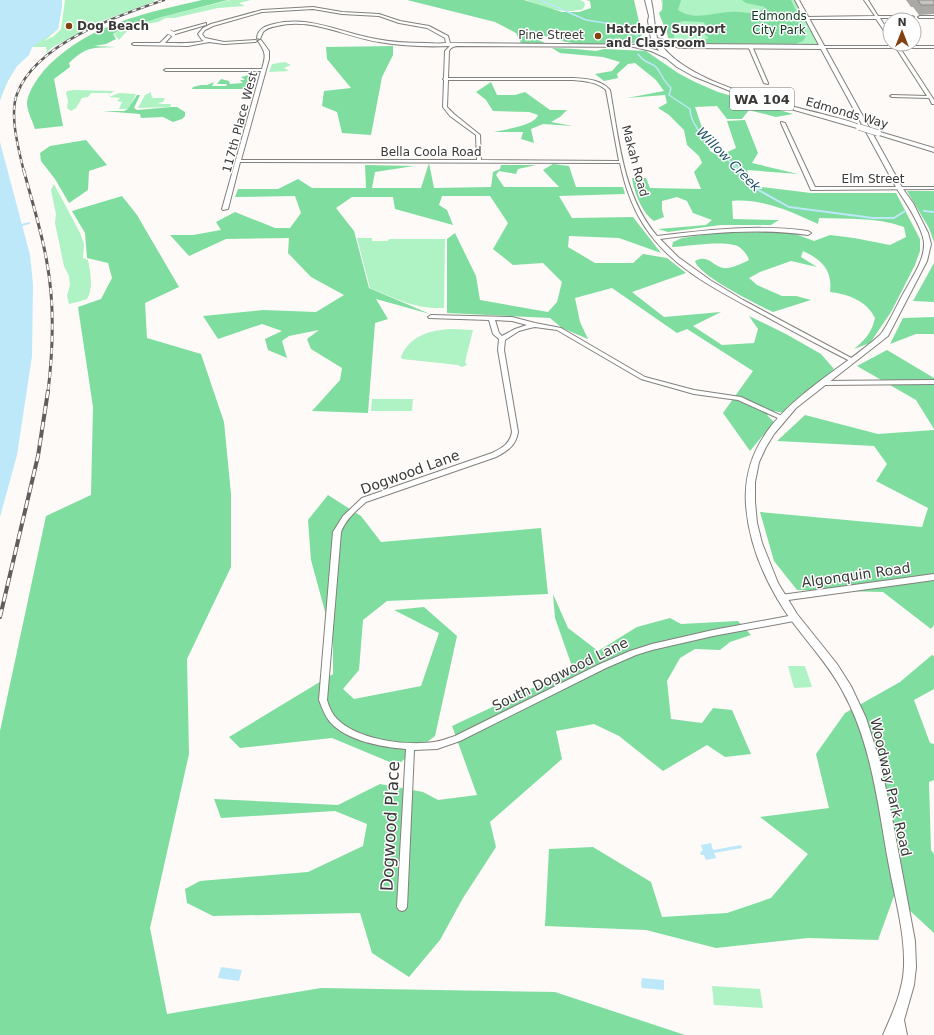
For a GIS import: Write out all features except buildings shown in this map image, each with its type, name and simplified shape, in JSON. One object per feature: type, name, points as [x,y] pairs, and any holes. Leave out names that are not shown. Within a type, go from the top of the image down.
[{"type":"main road","name":"Edmonds Way","points":[[644,0],[647,15],[651,20]]},
{"type":"main road","name":"Edmonds Way","points":[[649,0],[654,37],[658,46],[670,59],[695,75],[724,87],[932,149]]},
{"type":"main road","name":"WA 104","points":[[649,0],[657,22],[654,37]]},
{"type":"main road","points":[[636,46],[648,43],[654,37],[670,44],[680,46]]},
{"type":"main road","points":[[636,46],[653,50],[670,59]]},
{"type":"main road","points":[[670,59],[669,52],[671,49],[680,46]]},
{"type":"street","name":"Woodway Park Road","points":[[797,0],[900,189],[919,220],[927,242],[927,250],[924,261],[885,334],[793,406],[768,437],[756,461],[752,475],[751,496],[753,526],[772,583],[794,618],[834,668],[846,687],[862,720],[869,745],[889,833],[906,924],[910,966],[905,998],[890,1035]]},
{"type":"street","points":[[866,0],[882,24]]},
{"type":"street","points":[[171,33],[182,34],[195,29],[204,29],[221,21],[262,11],[312,8],[342,13],[379,15],[404,23],[428,27],[437,30],[443,35],[442,43],[445,45]]},
{"type":"street","points":[[922,17],[934,17]]},
{"type":"street","points":[[807,18],[882,18]]},
{"type":"street","name":"Pine Street","points":[[257,40],[261,31],[266,28],[280,23],[295,22],[316,24],[389,42],[445,45],[658,46]]},
{"type":"street","points":[[162,44],[169,35],[205,24]]},
{"type":"street","points":[[204,29],[201,36],[207,41]]},
{"type":"street","points":[[134,44],[196,44],[207,41],[231,42],[257,40]]},
{"type":"street","name":"117th Place West","points":[[226,209],[268,51],[257,40]]},
{"type":"street","points":[[454,45],[447,51],[445,107],[449,114],[471,128],[478,135],[479,162]]},
{"type":"street","points":[[680,46],[882,46]]},
{"type":"street","points":[[750,46],[766,82]]},
{"type":"street","points":[[922,47],[934,47]]},
{"type":"street","points":[[900,52],[934,103]]},
{"type":"street","points":[[166,70],[264,70]]},
{"type":"street","name":"Makah Road","points":[[445,79],[573,79],[601,84],[608,90],[622,162],[639,214],[656,238],[683,264],[734,296],[852,360]]},
{"type":"street","points":[[892,96],[930,96]]},
{"type":"street","name":"Elm Street","points":[[783,123],[813,189],[934,188]]},
{"type":"street","name":"Bella Coola Road","points":[[239,161],[622,162]]},
{"type":"street","points":[[656,238],[726,230],[786,229],[808,233]]},
{"type":"street","points":[[431,317],[512,319],[535,326],[559,329],[643,378],[694,392],[740,398],[782,418]]},
{"type":"street","points":[[491,318],[496,334],[502,339],[523,327],[535,326]]},
{"type":"street","name":"Dogwood Lane","points":[[410,747],[376,741],[350,733],[337,725],[327,712],[323,700],[337,532],[342,521],[351,510],[364,500],[494,455],[509,448],[514,440],[515,432],[501,350],[502,339]]},
{"type":"street","points":[[823,383],[934,382]]},
{"type":"street","name":"Algonquin Road","points":[[781,598],[934,577]]},
{"type":"street","name":"South Dogwood Lane","points":[[410,747],[432,746],[457,739],[602,666],[633,653],[713,634],[794,618]]},
{"type":"street","name":"Dogwood Place","points":[[402,907],[410,747]]},
{"type":"street","points":[[897,1020],[900,1035]]},
{"type":"green space","points":[[0,0],[62,0],[58,29],[44,41],[54,36],[61,29],[65,0],[155,0],[102,21],[51,48],[47,53],[46,47],[32,47],[7,82],[0,100]]},
{"type":"green space","points":[[202,0],[228,0],[162,17],[118,31],[113,34],[116,39],[106,44],[94,46],[115,47],[90,49],[75,57],[69,63],[70,67],[54,79],[63,126],[35,129],[27,106],[30,93],[46,68],[67,50],[102,29],[141,15]]},
{"type":"green space","points":[[230,0],[251,0],[239,3],[245,6],[218,8],[174,18],[166,18],[158,22],[146,24],[127,31],[119,40],[114,34],[120,30],[166,16]]},
{"type":"green space","points":[[407,0],[524,0],[562,12],[579,12],[591,8],[590,1],[586,0],[634,0],[642,35],[634,43],[585,44],[565,42],[557,39],[562,35],[551,38],[535,33],[529,35],[545,43],[521,43],[516,33],[495,22]]},
{"type":"green space","points":[[526,0],[580,0],[584,2],[585,5],[583,9],[576,11],[561,11],[547,8]]},
{"type":"green space","name":"Edmonds City Park","points":[[661,0],[797,0],[822,47],[673,43]]},
{"type":"green space","name":"Edmonds City Park","points":[[663,0],[681,0],[678,10],[690,15],[703,16],[734,12],[758,13],[765,7],[746,3],[742,0],[791,0],[807,34],[803,41],[795,44],[705,43],[700,41],[709,38],[704,34],[714,32],[703,22],[683,21],[674,24],[674,39],[668,38],[659,13],[662,10]]},
{"type":"green space","points":[[393,46],[393,55],[382,77],[371,135],[342,133],[337,112],[322,106],[324,91],[351,88],[327,59],[326,47]]},
{"type":"green space","points":[[552,48],[596,51],[604,49],[646,51],[678,73],[718,92],[793,114],[776,117],[749,110],[742,119],[727,119],[717,106],[695,107],[710,151],[719,156],[736,148],[727,121],[745,120],[758,153],[752,163],[798,174],[747,170],[754,186],[811,193],[896,193],[920,239],[920,251],[915,265],[891,312],[870,343],[854,349],[870,332],[875,318],[872,312],[856,299],[830,292],[830,277],[828,271],[820,262],[809,254],[803,251],[801,257],[817,267],[791,261],[760,272],[749,278],[757,285],[782,296],[796,296],[811,300],[773,312],[706,274],[695,261],[705,259],[719,267],[733,267],[749,260],[739,247],[720,243],[672,247],[673,242],[682,238],[716,233],[790,232],[814,241],[830,235],[890,245],[906,237],[904,227],[873,220],[851,219],[819,218],[818,224],[798,215],[766,204],[732,201],[733,219],[779,220],[771,225],[721,225],[668,232],[658,229],[706,225],[712,220],[693,213],[687,201],[677,197],[662,201],[664,217],[654,221],[642,208],[637,196],[632,178],[646,178],[650,188],[701,189],[694,172],[702,163],[699,156],[687,145],[684,130],[669,115],[658,108],[667,103],[665,95],[627,98],[664,91],[656,80],[635,63],[628,64],[617,74],[618,78],[604,81],[595,74],[612,71],[620,62],[603,57],[560,53]]},
{"type":"green space","points":[[285,62],[291,65],[284,68],[289,71],[269,72],[272,64]]},
{"type":"green space","points":[[257,73],[254,89],[192,89],[193,87],[207,85],[214,82],[212,86],[226,86],[227,84],[217,84],[221,79],[229,81],[230,84],[243,83],[240,80],[245,80],[241,77]]},
{"type":"green space","points":[[491,82],[497,95],[515,95],[525,92],[550,110],[567,110],[560,117],[551,122],[573,126],[543,124],[531,129],[534,143],[521,139],[523,132],[494,132],[531,122],[538,115],[529,112],[493,111],[486,100],[476,92]]},
{"type":"green space","points":[[67,91],[114,91],[107,96],[110,93],[91,93],[88,97],[82,98],[76,108],[71,111],[67,108],[68,101],[66,93]]},
{"type":"green space","points":[[151,92],[151,95],[153,96],[151,98],[165,98],[163,102],[157,103],[171,104],[170,107],[138,108],[145,95]]},
{"type":"green space","points":[[119,93],[136,94],[129,109],[119,109],[122,102],[117,101],[120,98],[109,97]]},
{"type":"green space","points":[[137,95],[140,95],[134,108],[137,110],[177,107],[185,112],[185,116],[182,119],[173,122],[163,117],[141,118],[140,114],[102,111],[124,111],[128,109]]},
{"type":"green space","points":[[86,140],[107,165],[89,171],[88,190],[69,203],[55,179],[41,161],[40,153],[50,146]]},
{"type":"green space","points":[[429,163],[434,188],[491,187],[493,172],[500,169],[501,165],[536,165],[518,169],[516,174],[499,171],[496,175],[504,187],[559,187],[543,170],[553,164],[569,166],[576,187],[623,187],[625,194],[559,196],[572,218],[633,217],[661,253],[619,238],[569,236],[568,247],[595,263],[633,263],[643,254],[667,258],[686,273],[632,292],[664,317],[721,312],[693,326],[722,345],[754,343],[758,329],[749,316],[786,334],[821,354],[834,369],[784,413],[773,411],[767,415],[774,422],[750,451],[723,413],[753,371],[687,329],[677,333],[612,288],[575,298],[580,322],[588,339],[562,328],[550,318],[447,313],[447,239],[455,233],[476,276],[480,300],[548,312],[557,302],[562,282],[543,263],[513,265],[493,249],[508,223],[490,196],[442,196],[439,205],[447,210],[453,225],[395,209],[393,197],[352,197],[336,208],[354,231],[369,288],[430,314],[376,299],[388,319],[375,323],[368,413],[312,411],[340,380],[342,368],[311,349],[307,339],[319,330],[289,336],[282,341],[287,358],[268,350],[265,339],[282,331],[262,324],[218,339],[203,316],[263,310],[316,312],[344,295],[311,277],[288,253],[289,238],[226,239],[189,256],[170,235],[193,235],[221,230],[216,222],[235,212],[275,228],[290,228],[301,213],[295,196],[235,197],[238,189],[278,189],[298,179],[312,188],[366,188],[365,165],[414,166],[375,172],[372,188],[421,188]]},
{"type":"green space","points":[[54,184],[80,233],[84,244],[83,258],[88,260],[90,274],[91,285],[87,299],[69,304],[67,296],[70,285],[69,276],[64,266],[55,223],[56,214],[51,190]]},
{"type":"green space","points":[[907,191],[934,191],[934,242],[929,228]]},
{"type":"green space","points":[[122,196],[137,215],[179,287],[145,303],[147,338],[201,354],[224,422],[231,494],[231,567],[187,659],[189,754],[150,928],[167,1014],[321,988],[555,992],[685,1035],[0,1035],[0,731],[46,516],[91,495],[93,407],[78,307],[101,299],[112,278],[108,263],[87,258],[85,233],[72,211]]},
{"type":"green space","points":[[357,238],[372,238],[372,241],[388,241],[389,239],[445,239],[444,308],[415,305],[370,288]]},
{"type":"green space","points":[[934,263],[934,302],[913,301]]},
{"type":"green space","points":[[934,317],[934,334],[916,334],[890,344],[903,318]]},
{"type":"green space","points":[[451,329],[473,330],[465,362],[467,365],[462,367],[458,365],[402,359],[401,357],[405,350],[415,339],[435,331]]},
{"type":"green space","points":[[887,350],[934,378],[934,429],[916,400],[857,366]]},
{"type":"green space","points":[[372,399],[413,399],[412,411],[371,411]]},
{"type":"green space","points":[[805,415],[878,434],[934,430],[934,625],[931,629],[883,592],[797,590],[774,561],[760,512],[922,527],[928,508],[876,481],[887,464],[874,446],[777,441]]},
{"type":"green space","points":[[328,495],[361,516],[381,542],[541,528],[548,594],[387,601],[363,620],[359,670],[343,689],[354,699],[421,686],[439,633],[394,610],[424,607],[457,636],[435,736],[397,765],[332,738],[240,748],[229,737],[333,674],[333,641],[311,560],[308,520]]},
{"type":"green space","points":[[553,594],[568,628],[598,651],[637,627],[670,618],[681,624],[738,621],[751,635],[730,642],[720,650],[695,649],[680,658],[667,681],[671,719],[702,723],[713,708],[732,710],[751,754],[725,757],[707,745],[663,771],[619,736],[594,724],[556,731],[562,759],[490,822],[496,847],[463,898],[440,940],[409,977],[372,953],[360,913],[213,916],[187,903],[185,889],[200,881],[308,872],[363,846],[367,824],[335,811],[221,818],[214,799],[338,805],[380,784],[423,792],[438,800],[477,795],[452,726],[573,669],[555,618]]},
{"type":"green space","points":[[932,655],[934,656],[934,689],[914,700],[930,743],[934,744],[934,780],[929,782],[931,850],[934,854],[934,933],[894,896],[878,940],[808,938],[716,948],[646,930],[545,926],[549,849],[593,847],[651,882],[662,917],[727,913],[771,898],[808,854],[760,817],[829,808],[816,754],[845,713],[900,682]]},
{"type":"green space","points":[[788,666],[805,666],[812,687],[794,688]]},
{"type":"green space","points":[[712,986],[760,989],[763,1008],[714,1005]]},
{"type":"water","points":[[0,0],[62,0],[62,6],[58,29],[32,47],[29,55],[17,66],[6,84],[0,100]]},
{"type":"water","points":[[0,142],[30,255],[33,284],[32,356],[17,455],[0,517]]},
{"type":"water","points":[[711,843],[713,850],[741,845],[742,848],[714,853],[716,858],[706,860],[704,855],[701,855],[700,852],[703,851],[701,845]]},
{"type":"water","points":[[221,967],[242,970],[239,981],[218,978]]},
{"type":"water","points":[[642,978],[664,980],[664,990],[642,988]]},
{"type":"waterway","name":"Willow Creek","points":[[541,0],[586,20],[625,26],[637,36]]},
{"type":"waterway","name":"Willow Creek","points":[[638,54],[643,60],[656,67],[671,88],[669,95],[690,109],[692,118],[702,135],[741,171]]},
{"type":"waterway","name":"Willow Creek","points":[[741,171],[753,187],[789,207],[873,218],[894,218],[905,211]]},
{"type":"waterway","name":"Willow Creek","points":[[924,211],[934,212]]},
{"type":"waterway","points":[[22,225],[29,223]]},
{"type":"railway","points":[[24,172],[14,122],[14,112],[17,94],[27,76],[41,60],[59,46],[80,34],[124,14],[164,0]]},
{"type":"railway","points":[[24,171],[37,217],[50,279],[52,328],[48,392]]},
{"type":"railway","points":[[0,617],[38,456],[48,391]]},
{"type":"place","name":"Dog Beach","points":[[69,26]]},
{"type":"place","name":"Hatchery Support and Classroom","points":[[598,36]]}]
